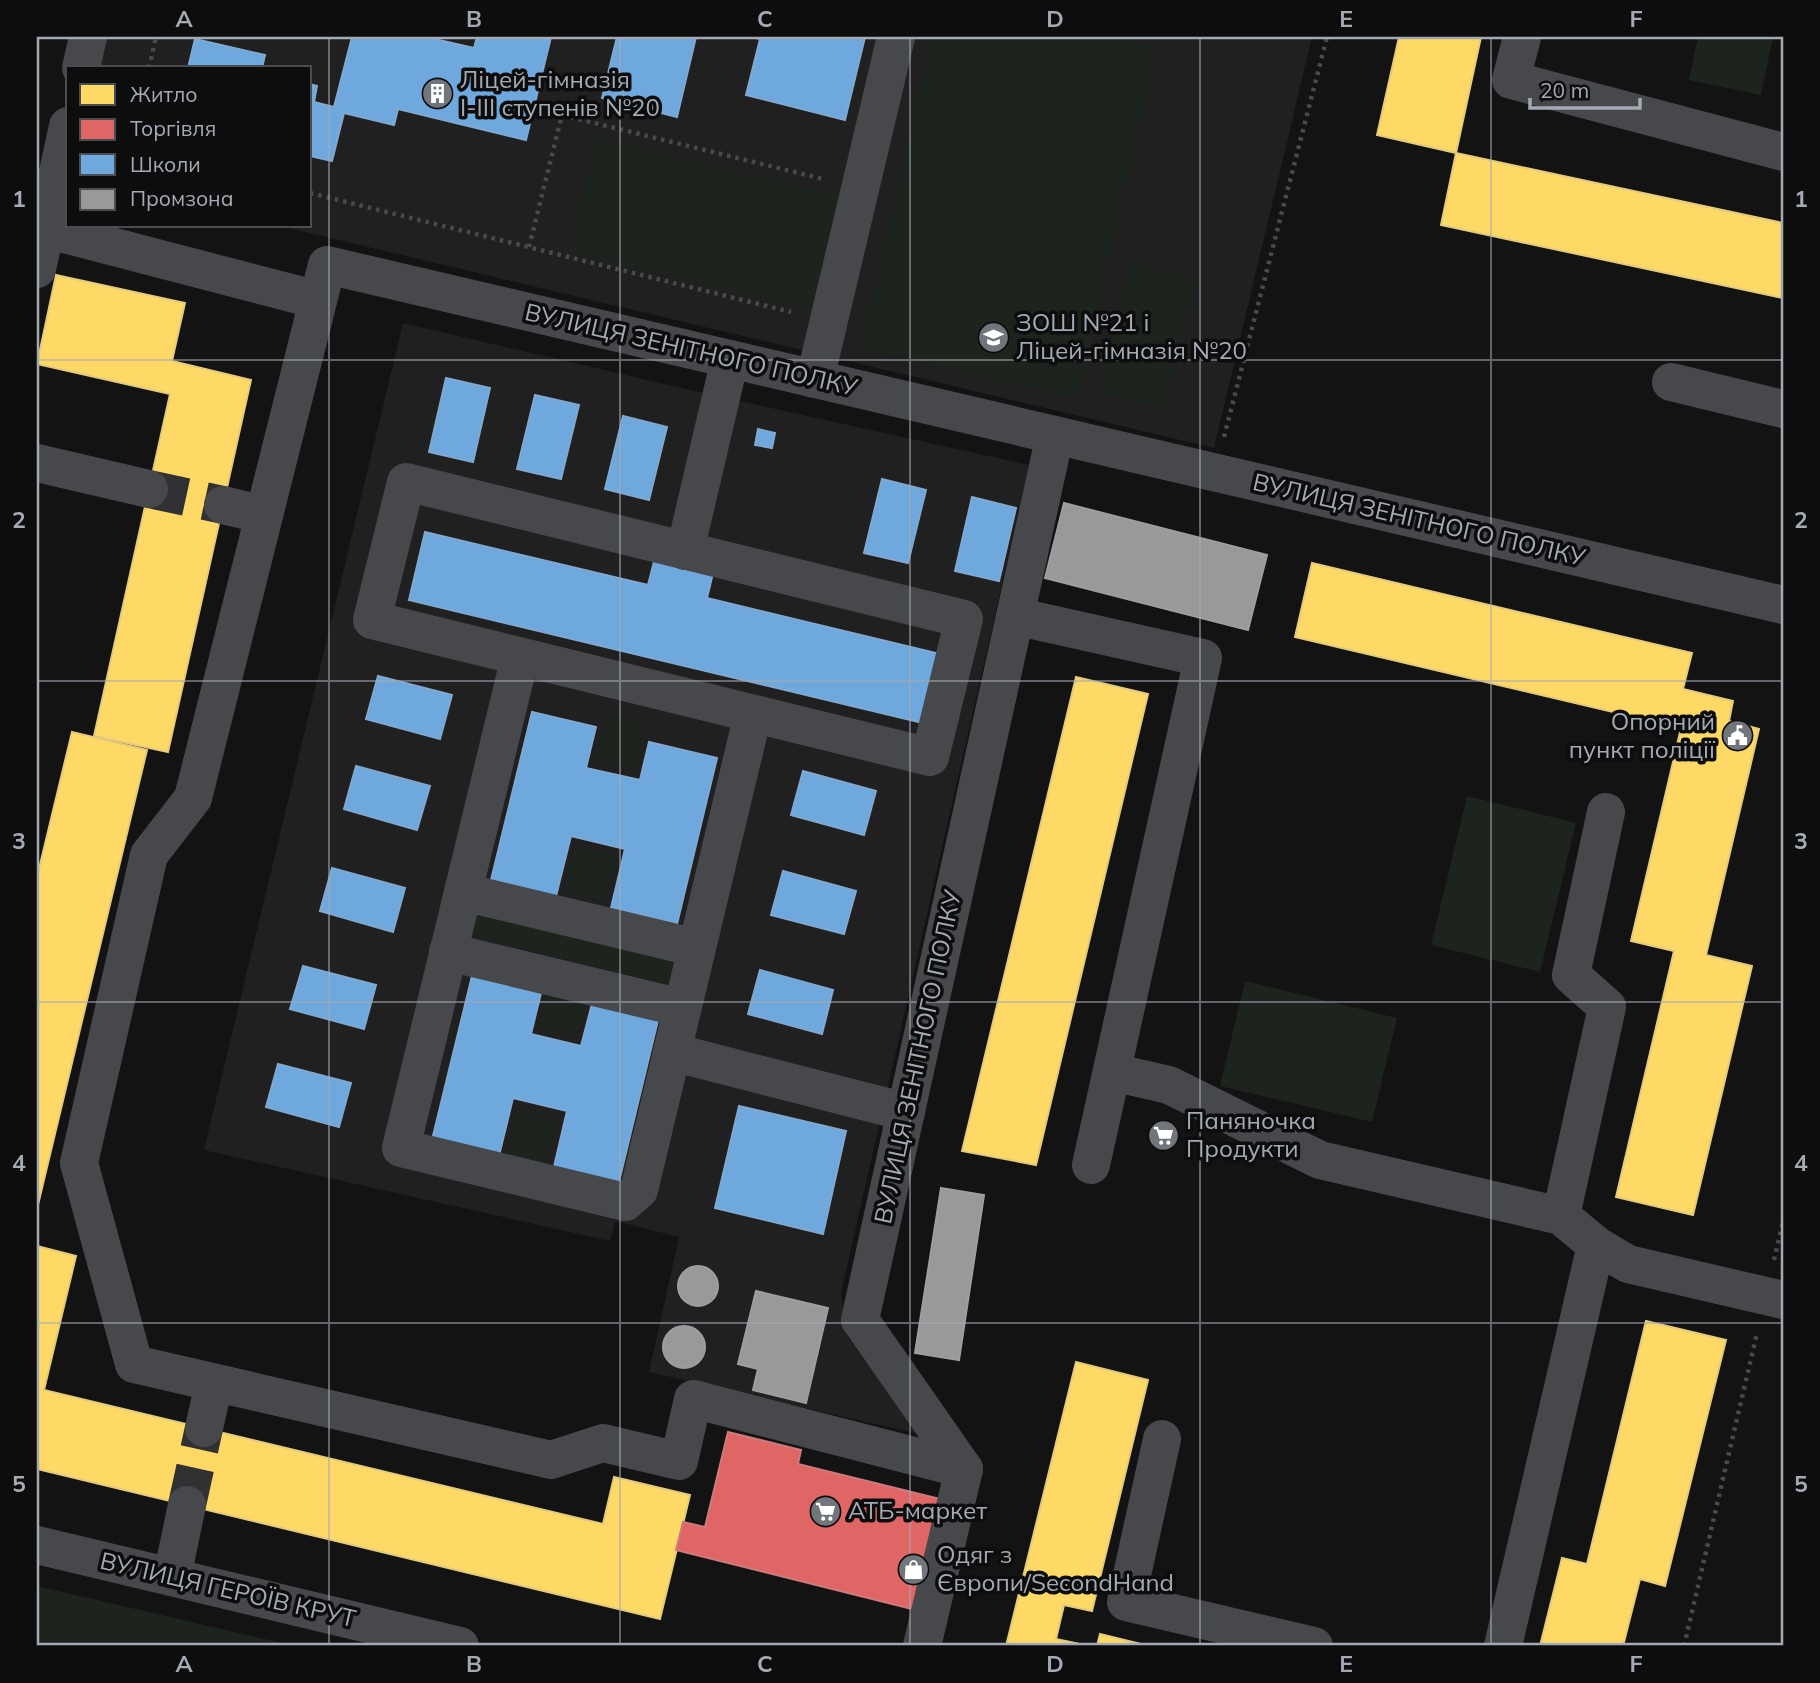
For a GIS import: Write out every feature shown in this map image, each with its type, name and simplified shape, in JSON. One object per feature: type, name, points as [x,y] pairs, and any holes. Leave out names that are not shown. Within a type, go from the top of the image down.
[{"type":"street","points":[[81,66],[88,37]]},
{"type":"street","points":[[815,379],[896,37]]},
{"type":"street","points":[[1522,37],[1511,80],[1783,152]]},
{"type":"street","points":[[37,269],[66,135]]},
{"type":"street","name":"ВУЛИЦЯ ЗЕНІТНОГО ПОЛКУ","points":[[46,229],[730,359],[1783,605]]},
{"type":"street","points":[[322,283],[192,798],[149,855],[79,1163],[134,1364],[551,1460],[603,1443],[679,1461],[693,1399],[964,1469],[922,1646]]},
{"type":"street","points":[[685,551],[730,359]]},
{"type":"street","points":[[1671,382],[1783,409]]},
{"type":"street","name":"ВУЛИЦЯ ЗЕНІТНОГО ПОЛКУ","points":[[964,1469],[860,1320],[1055,435]]},
{"type":"street","points":[[37,463],[149,489]]},
{"type":"street","points":[[406,482],[964,619],[930,757],[520,657],[372,620],[406,482]]},
{"type":"street","points":[[223,505],[264,515]]},
{"type":"street","points":[[1015,616],[1203,658],[1091,1165]]},
{"type":"street","points":[[520,657],[401,1148],[625,1202],[639,1189],[753,714]]},
{"type":"street","points":[[1561,1216],[1607,1007],[1571,975],[1606,812]]},
{"type":"street","points":[[463,892],[697,948]]},
{"type":"street","points":[[448,952],[682,1008]]},
{"type":"street","points":[[672,1052],[906,1112]]},
{"type":"street","points":[[1112,1072],[1169,1085],[1320,1160],[1561,1216],[1596,1245],[1628,1264],[1774,1298]]},
{"type":"street","points":[[1503,1646],[1596,1245]]},
{"type":"street","points":[[204,1428],[214,1383]]},
{"type":"street","points":[[1162,1439],[1126,1602],[1314,1646]]},
{"type":"street","points":[[172,1577],[187,1505]]},
{"type":"street","name":"ВУЛИЦЯ ГЕРОЇВ КРУТ","points":[[37,1545],[460,1646]]},
{"type":"path","points":[[149,66],[156,37]]},
{"type":"path","points":[[1215,472],[1327,37]]},
{"type":"path","points":[[529,247],[562,115],[860,188]]},
{"type":"path","points":[[312,193],[829,321]]},
{"type":"path","points":[[1684,1646],[1774,1298],[1783,1222]]},
{"type":"shaded area","name":"ЗОШ №21 і Ліцей-гімназія №20","points":[[106,37],[1312,37],[1214,448],[288,228],[312,228],[312,66],[100,66]]},
{"type":"shaded area","points":[[931,37],[1111,37],[1158,47],[1077,399],[860,348]]},
{"type":"shaded area","points":[[1698,37],[1773,37],[1761,95],[1689,80]]},
{"type":"shaded area","points":[[595,138],[838,195],[811,309],[569,252]]},
{"type":"shaded area","points":[[1131,263],[1197,279],[1165,409],[1099,393]]},
{"type":"shaded area","points":[[403,323],[1029,465],[841,1293],[847,1336],[919,1434],[649,1372],[679,1237],[615,1221],[610,1241],[204,1150]]},
{"type":"shaded area","points":[[607,714],[646,723],[635,769],[596,760]]},
{"type":"shaded area","points":[[1467,796],[1576,823],[1540,972],[1431,945]]},
{"type":"shaded area","points":[[576,847],[615,856],[605,902],[566,893]]},
{"type":"shaded area","points":[[477,908],[676,956],[670,985],[471,936]]},
{"type":"shaded area","points":[[1245,981],[1397,1018],[1372,1122],[1220,1086]]},
{"type":"shaded area","points":[[548,986],[587,996],[577,1037],[538,1028]]},
{"type":"shaded area","points":[[518,1112],[557,1122],[546,1167],[507,1158]]},
{"type":"shaded area","points":[[37,1586],[295,1646],[37,1646]]},
{"type":"building: Житло","points":[[1399,37],[1481,37],[1456,153],[1377,135]]},
{"type":"building: Житло","points":[[1456,153],[1783,223],[1783,298],[1441,225]]},
{"type":"building: Житло","points":[[56,275],[185,303],[172,361],[251,380],[168,752],[94,736],[170,394],[37,364]]},
{"type":"building: Житло","points":[[1312,563],[1692,653],[1683,689],[1733,701],[1729,721],[1759,729],[1706,955],[1752,966],[1693,1215],[1616,1197],[1674,951],[1631,941],[1681,728],[1295,637]]},
{"type":"building: Житло","points":[[1076,677],[1148,694],[1036,1165],[962,1151]]},
{"type":"building: Житло","points":[[72,732],[147,750],[37,1209],[37,877]]},
{"type":"building: Житло","points":[[37,1246],[76,1256],[44,1390],[603,1524],[614,1477],[690,1495],[660,1619],[37,1469]]},
{"type":"building: Житло","points":[[1646,1321],[1726,1340],[1665,1586],[1640,1579],[1623,1646],[1540,1646],[1562,1558],[1587,1564]]},
{"type":"building: Житло","points":[[1076,1362],[1148,1380],[1092,1611],[1064,1605],[1056,1639],[1089,1646],[1006,1646]]},
{"type":"building: Житло","points":[[1100,1634],[1149,1646],[1097,1646]]},
{"type":"building: Торгівля","name":"АТБ-маркет","points":[[728,1432],[801,1450],[798,1464],[944,1500],[916,1610],[676,1550],[683,1522],[705,1527]]},
{"type":"building: Школи","name":"Ліцей-гімназія I-III ступенів №20","points":[[352,37],[426,37],[474,48],[477,37],[551,37],[526,140],[398,109],[394,125],[344,113],[332,161],[312,156],[312,85],[317,86],[314,102],[334,107]]},
{"type":"building: Школи","name":"Ліцей-гімназія I-III ступенів №20","points":[[617,37],[696,37],[677,117],[602,98]]},
{"type":"building: Школи","points":[[752,37],[865,37],[845,120],[746,95],[760,39]]},
{"type":"building: Школи","points":[[195,39],[265,55],[262,66],[188,66]]},
{"type":"building: Школи","points":[[446,378],[490,388],[473,462],[429,452]]},
{"type":"building: Школи","points":[[535,395],[579,405],[561,479],[517,469]]},
{"type":"building: Школи","points":[[623,416],[667,427],[649,500],[605,489]]},
{"type":"building: Школи","points":[[758,429],[775,433],[772,448],[755,445]]},
{"type":"building: Школи","points":[[882,479],[926,490],[908,563],[864,553]]},
{"type":"building: Школи","points":[[972,497],[1016,508],[999,581],[955,571]]},
{"type":"building: Школи","points":[[425,532],[648,585],[656,554],[714,569],[707,598],[940,654],[923,723],[409,600]]},
{"type":"building: Школи","points":[[378,676],[452,695],[440,739],[366,719]]},
{"type":"building: Школи","points":[[532,712],[596,727],[586,768],[640,780],[649,742],[717,758],[677,924],[611,908],[625,849],[571,836],[556,896],[491,880]]},
{"type":"building: Школи","points":[[356,766],[430,786],[417,830],[344,809]]},
{"type":"building: Школи","points":[[803,771],[876,791],[864,835],[791,815]]},
{"type":"building: Школи","points":[[332,868],[405,888],[393,932],[320,911]]},
{"type":"building: Школи","points":[[783,871],[856,891],[844,934],[771,915]]},
{"type":"building: Школи","points":[[303,966],[376,985],[364,1029],[290,1009]]},
{"type":"building: Школи","points":[[760,970],[833,990],[822,1034],[748,1014]]},
{"type":"building: Школи","points":[[473,972],[542,989],[531,1034],[581,1046],[593,1000],[659,1016],[618,1186],[553,1171],[567,1111],[513,1098],[498,1160],[431,1144]]},
{"type":"building: Школи","points":[[278,1064],[351,1083],[339,1127],[266,1107]]},
{"type":"building: Школи","points":[[739,1106],[846,1131],[823,1234],[715,1208]]},
{"type":"building: Промзона","points":[[1064,503],[1267,555],[1248,630],[1045,578]]},
{"type":"building: Промзона","points":[[941,1188],[984,1195],[959,1360],[915,1353]]},
{"type":"building: Промзона","points":[[698,1266],[706,1267],[712,1272],[717,1278],[717,1294],[712,1300],[706,1305],[698,1306],[690,1305],[684,1300],[679,1294],[678,1286],[679,1278],[684,1272],[690,1267]]},
{"type":"building: Промзона","points":[[756,1291],[828,1308],[806,1403],[753,1390],[758,1369],[738,1364]]},
{"type":"building: Промзона","points":[[684,1326],[699,1332],[705,1347],[699,1362],[684,1368],[669,1362],[663,1347],[669,1332]]},
{"type":"tunnel","points":[[149,489],[223,505]]},
{"type":"tunnel","points":[[187,1505],[204,1428]]},
{"type":"place","name":"Ліцей-гімназія I-III ступенів №20","points":[[437,94]]},
{"type":"place","name":"ЗОШ №21 і Ліцей-гімназія №20","points":[[993,337]]},
{"type":"place","name":"Опорний пункт поліції","points":[[1738,736]]},
{"type":"place","name":"Паняночка Продукти","points":[[1163,1135]]},
{"type":"place","name":"АТБ-маркет","points":[[825,1511]]},
{"type":"place","name":"Одяг з Європи/SecondHand","points":[[914,1569]]}]
